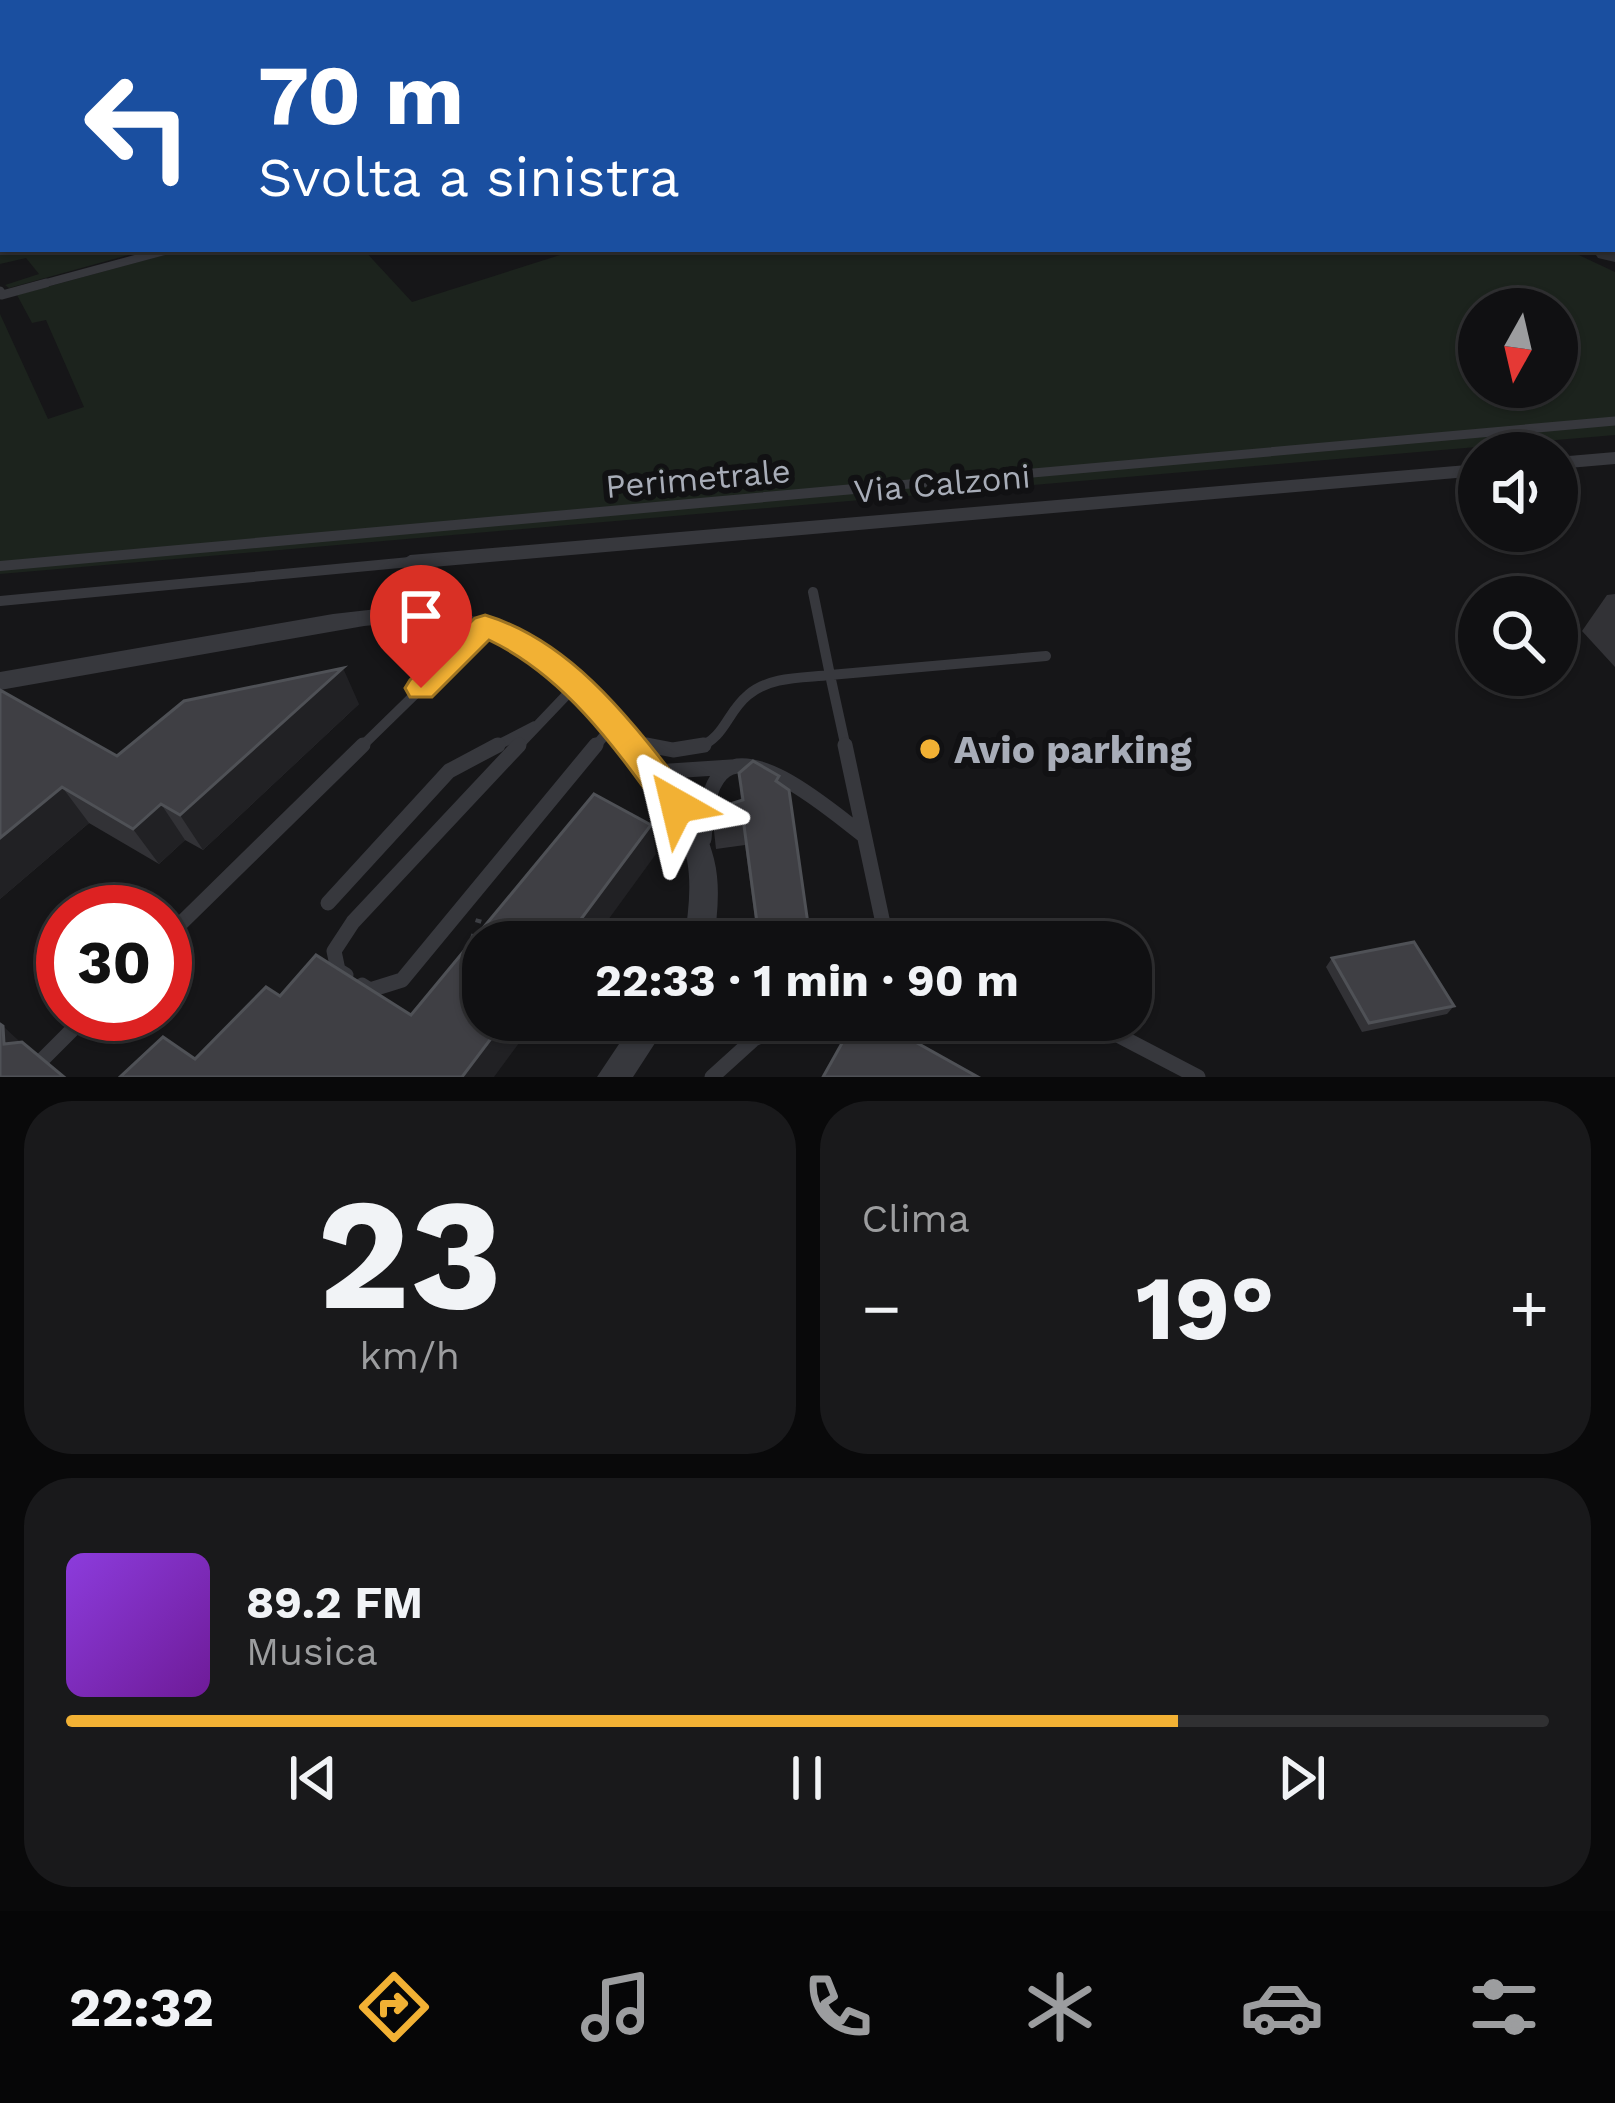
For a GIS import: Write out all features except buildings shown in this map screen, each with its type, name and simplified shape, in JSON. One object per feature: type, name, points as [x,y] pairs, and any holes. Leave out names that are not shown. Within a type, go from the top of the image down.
[{"type":"street","points":[[1578,461],[1615,458]]},
{"type":"street","name":"Via Calzoni","points":[[410,562],[1458,472]]},
{"type":"street","points":[[0,681],[398,614],[485,626],[520,642],[576,684],[652,772],[704,854],[702,921]]},
{"type":"street","points":[[613,1077],[639,1041]]},
{"type":"lane","points":[[0,291],[2,295],[161,252]]},
{"type":"lane","name":"Perimetrale","points":[[0,566],[1615,421]]},
{"type":"lane","points":[[0,601],[410,562]]},
{"type":"lane","points":[[813,592],[882,921]]},
{"type":"lane","points":[[192,913],[485,626]]},
{"type":"lane","points":[[576,684],[353,922],[334,951],[338,970],[370,990],[402,980],[619,730],[665,750],[692,751],[709,744],[728,726],[736,705],[772,681],[1046,656]]},
{"type":"lane","points":[[328,903],[449,771],[543,722]]},
{"type":"lane","points":[[652,772],[731,767],[748,761],[769,767],[863,836]]},
{"type":"lane","points":[[704,854],[704,807],[731,767]]},
{"type":"lane","points":[[41,1060],[60,1041]]},
{"type":"lane","points":[[712,1077],[752,1041]]},
{"type":"lane","points":[[1130,1041],[1198,1077]]},
{"type":"path","points":[[478,921],[482,908]]},
{"type":"shaded area","points":[[0,252],[139,252],[9,288],[5,285],[39,274],[26,258],[0,264]]},
{"type":"shaded area","points":[[175,252],[366,252],[412,302],[570,252],[1572,252],[1615,272],[1615,435],[1578,438],[1578,432],[1458,432],[1458,449],[0,574],[0,314],[48,419],[84,407],[46,320],[32,323],[17,295]]},
{"type":"place","name":"Avio parking","points":[[930,749]]},
{"type":"route","points":[[421,688],[485,626],[520,642],[576,684],[624,736],[677,806]]}]
